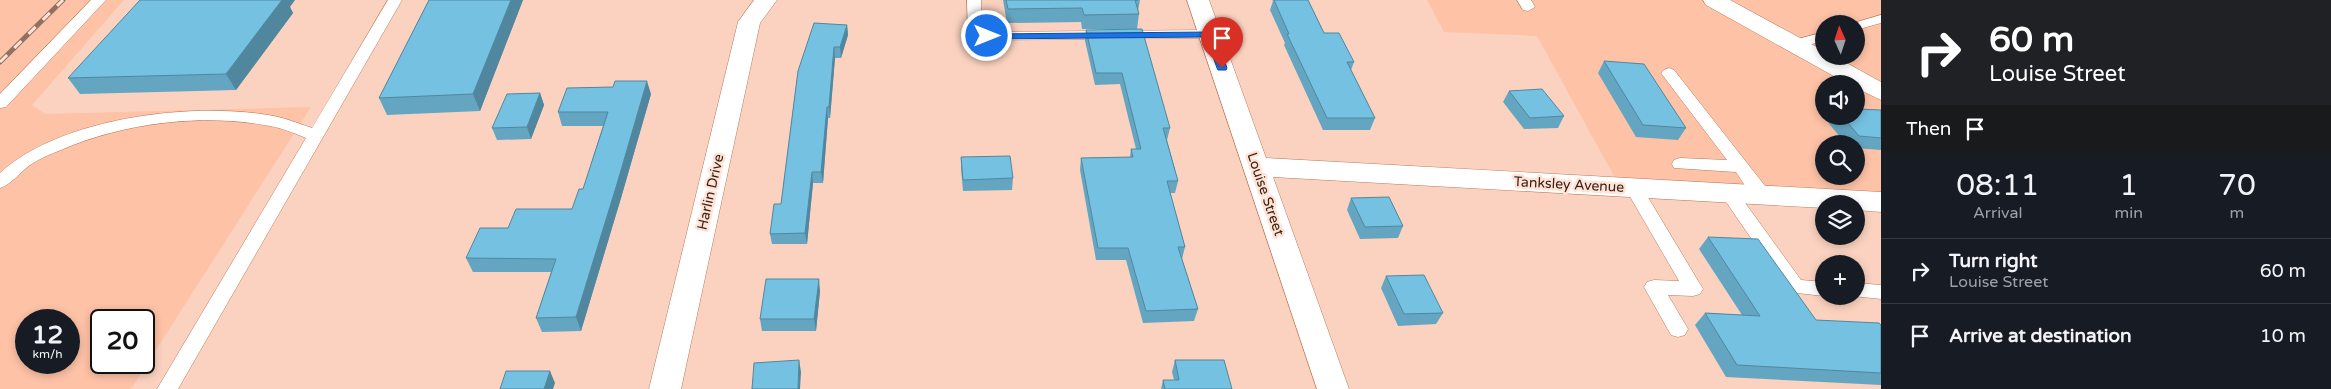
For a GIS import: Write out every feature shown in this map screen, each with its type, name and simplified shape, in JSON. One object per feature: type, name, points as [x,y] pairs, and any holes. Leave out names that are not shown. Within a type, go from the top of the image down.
[{"type":"street","name":"Harlin Drive","points":[[665,389],[749,22],[766,0]]},
{"type":"street","name":"Louise Street","points":[[1198,0],[1334,389]]},
{"type":"street","points":[[1714,0],[1881,92]]},
{"type":"street","name":"Tanksley Avenue","points":[[1257,167],[1881,202]]},
{"type":"lane","points":[[0,103],[99,0]]},
{"type":"lane","points":[[167,389],[395,0]]},
{"type":"lane","points":[[974,0],[975,30],[987,36],[1210,34]]},
{"type":"lane","points":[[1865,23],[1881,19]]},
{"type":"lane","points":[[1796,44],[1815,39]]},
{"type":"lane","points":[[1669,73],[1763,195]]},
{"type":"lane","points":[[0,182],[28,158],[78,138],[108,129],[172,117],[222,115],[270,120],[315,135]]},
{"type":"lane","points":[[1680,164],[1741,166]]},
{"type":"lane","points":[[1634,188],[1694,289],[1654,287],[1678,329]]},
{"type":"lane","points":[[1729,193],[1795,287],[1815,288]]},
{"type":"lane","points":[[1865,291],[1881,292]]},
{"type":"shaded area","points":[[0,0],[124,0],[32,105],[45,114],[311,107],[155,351],[155,309],[90,309],[90,374],[141,374],[131,389],[0,389]]},
{"type":"shaded area","points":[[1427,0],[1881,0],[1881,202],[1865,201],[1865,195],[1815,195],[1815,198],[1620,187],[1537,36],[1444,32]]},
{"type":"building","points":[[140,0],[282,0],[226,74],[68,78]]},
{"type":"building","points":[[429,0],[511,0],[473,94],[379,98]]},
{"type":"building","points":[[1006,0],[1135,0],[1139,14],[1084,15],[1082,8],[1008,9]]},
{"type":"building","points":[[1274,0],[1308,0],[1324,33],[1339,33],[1354,62],[1347,62],[1375,118],[1327,118],[1287,34],[1289,34]]},
{"type":"building","points":[[814,23],[847,25],[840,47],[834,47],[821,172],[812,172],[805,233],[770,234],[774,204],[781,204],[798,71]]},
{"type":"building","points":[[1142,29],[1170,128],[1163,128],[1178,181],[1167,181],[1185,247],[1178,247],[1198,309],[1146,311],[1128,248],[1098,248],[1081,158],[1133,157],[1131,149],[1141,149],[1122,73],[1096,73],[1086,30]]},
{"type":"building","points":[[1604,61],[1644,64],[1686,128],[1643,125]]},
{"type":"building","points":[[615,81],[647,81],[576,317],[536,318],[556,259],[466,258],[480,228],[508,228],[516,209],[572,209],[579,189],[583,189],[608,112],[558,112],[567,88],[613,87]]},
{"type":"building","points":[[1542,89],[1564,116],[1530,118],[1509,91]]},
{"type":"building","points":[[540,93],[527,127],[492,128],[507,94]]},
{"type":"building","points":[[1865,109],[1881,110],[1881,138],[1858,135],[1850,125],[1865,125]]},
{"type":"building","points":[[1010,156],[1013,178],[963,180],[961,157]]},
{"type":"building","points":[[1389,197],[1403,226],[1365,227],[1351,198]]},
{"type":"building","points":[[1708,237],[1758,239],[1816,320],[1879,323],[1881,325],[1881,373],[1737,365],[1705,313],[1760,316]]},
{"type":"building","points":[[1424,275],[1443,313],[1404,314],[1386,276]]},
{"type":"building","points":[[766,279],[819,279],[814,319],[760,319]]},
{"type":"building","points":[[799,360],[798,389],[752,389],[754,363]]},
{"type":"building","points":[[1175,360],[1224,360],[1232,389],[1165,389],[1163,380],[1179,380]]},
{"type":"building","points":[[506,371],[550,371],[544,389],[500,389]]},
{"type":"railway","points":[[0,62],[63,0]]},
{"type":"route","points":[[987,36],[1210,34],[1222,68]]}]
